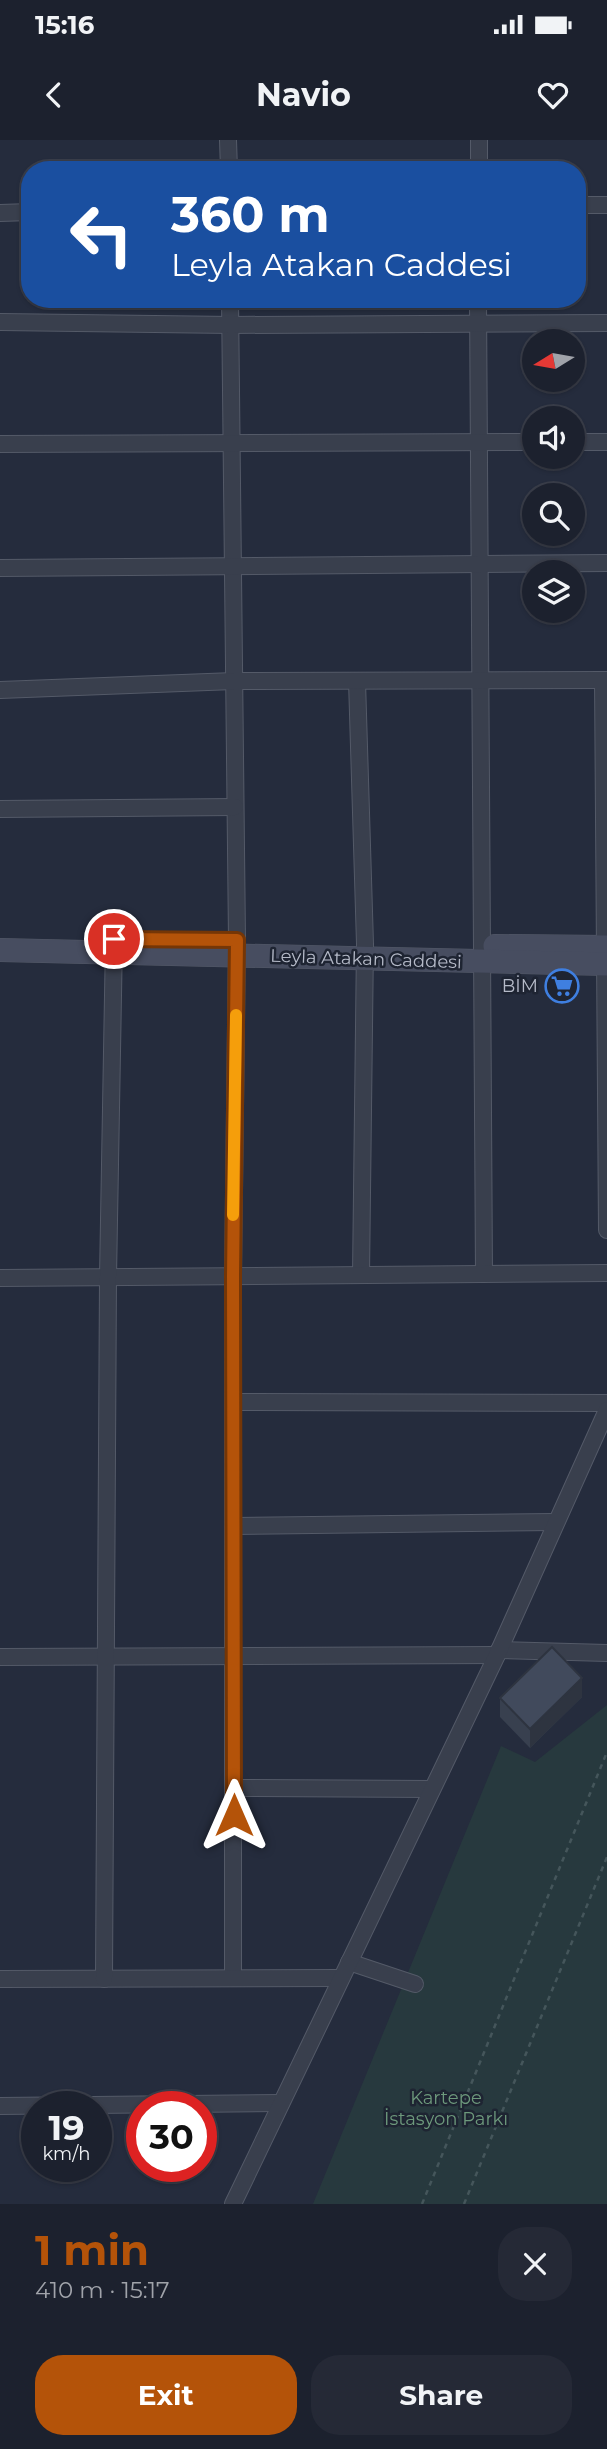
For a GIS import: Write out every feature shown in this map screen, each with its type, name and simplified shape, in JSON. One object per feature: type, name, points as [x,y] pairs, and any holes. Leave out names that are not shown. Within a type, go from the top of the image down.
[{"type":"main road","name":"Leyla Atakan Caddesi","points":[[0,936],[114,945]]},
{"type":"main road","name":"Leyla Atakan Caddesi","points":[[0,950],[114,945],[606,956]]},
{"type":"street","points":[[228,140],[229,161]]},
{"type":"street","points":[[479,140],[479,161]]},
{"type":"street","points":[[586,205],[607,205]]},
{"type":"street","points":[[0,213],[21,212]]},
{"type":"street","points":[[230,308],[237,947],[233,1276],[233,1978]]},
{"type":"street","points":[[478,308],[484,1274]]},
{"type":"street","points":[[0,322],[231,325],[607,323]]},
{"type":"street","points":[[0,444],[522,442]]},
{"type":"street","points":[[585,442],[607,442]]},
{"type":"street","points":[[0,568],[607,563]]},
{"type":"street","points":[[0,690],[234,681],[605,680],[607,1230]]},
{"type":"street","points":[[357,681],[365,952],[361,1275]]},
{"type":"street","points":[[0,809],[235,807]]},
{"type":"street","points":[[104,1979],[108,1277],[114,945]]},
{"type":"street","points":[[0,1279],[607,1273]]},
{"type":"street","points":[[235,1402],[607,1403]]},
{"type":"street","points":[[233,2204],[498,1652],[554,1522],[607,1410]]},
{"type":"street","points":[[234,1526],[554,1522]]},
{"type":"street","points":[[0,1657],[607,1653]]},
{"type":"street","points":[[234,1788],[432,1789]]},
{"type":"street","points":[[349,1962],[415,1984]]},
{"type":"street","points":[[0,1979],[341,1978]]},
{"type":"street","points":[[0,2106],[281,2103]]},
{"type":"path","points":[[422,2204],[607,1752]]},
{"type":"path","points":[[464,2204],[607,1857]]},
{"type":"green space","name":"Kartepe İstasyon Parkı","points":[[607,1705],[607,2204],[313,2204],[501,1746],[535,1762]]},
{"type":"building","points":[[552,1647],[582,1678],[530,1729],[500,1698]]},
{"type":"slow traffic","points":[[233,1215],[236,1015]]},
{"type":"place","name":"BİM","points":[[562,986]]},
{"type":"route","points":[[114,939],[237,940],[233,1276],[234,1815]]}]
